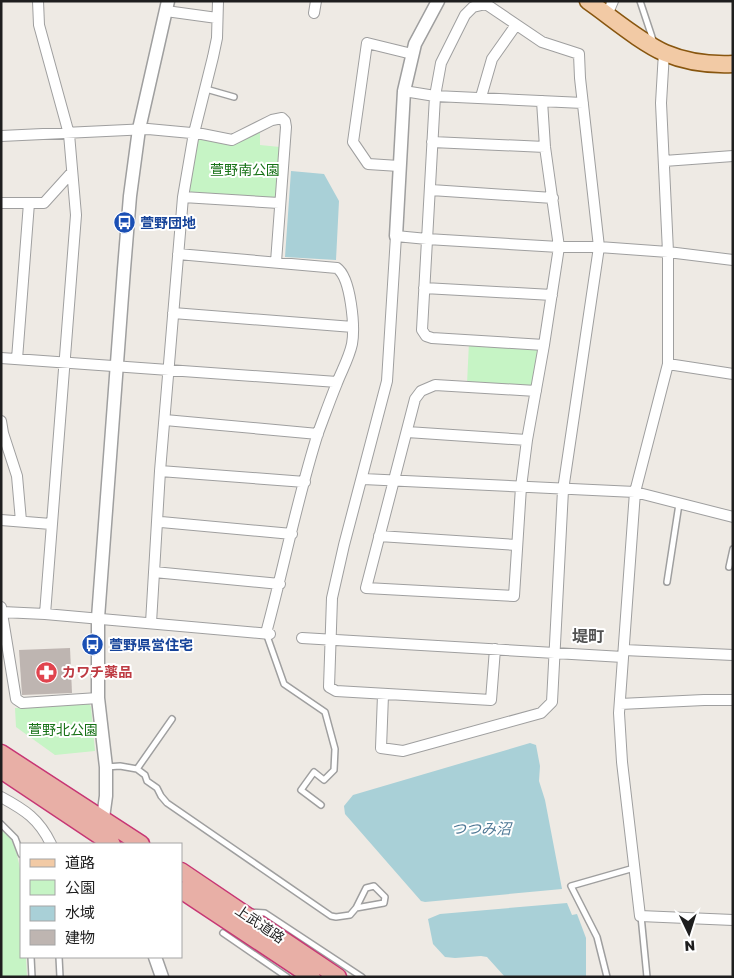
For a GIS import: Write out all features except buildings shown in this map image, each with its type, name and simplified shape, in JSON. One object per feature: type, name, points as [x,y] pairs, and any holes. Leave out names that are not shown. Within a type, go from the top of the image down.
[{"type":"highway","points":[[1,753],[140,843]]},
{"type":"highway","points":[[1,770],[104,842]]},
{"type":"highway","name":"上武道路","points":[[182,872],[338,977]]},
{"type":"highway","name":"上武道路","points":[[182,891],[312,977]]},
{"type":"main road","points":[[588,1],[610,8],[660,50],[687,60],[708,64],[733,64]]},
{"type":"street","points":[[38,1],[39,25],[68,134],[76,215],[45,614]]},
{"type":"street","points":[[151,623],[160,471],[183,197],[194,133],[215,48],[218,1]]},
{"type":"street","points":[[314,13],[316,1]]},
{"type":"street","points":[[438,1],[415,44],[404,91],[387,381],[332,598],[329,687],[336,692],[491,700],[495,649]]},
{"type":"street","points":[[383,695],[381,748],[403,750],[541,713],[552,702],[563,490],[599,247],[579,54],[542,42],[486,4],[473,7],[466,15],[441,63],[435,96],[422,330],[426,336],[432,338],[544,345]]},
{"type":"street","points":[[104,842],[103,818],[106,796],[106,767],[98,698],[98,618],[130,196],[139,129],[167,6],[217,18]]},
{"type":"street","points":[[481,97],[492,59],[516,25]]},
{"type":"street","points":[[399,166],[368,164],[353,142],[367,43],[412,54]]},
{"type":"street","points":[[660,50],[668,252],[668,364],[635,492],[620,704],[622,762],[640,916],[733,920]]},
{"type":"street","points":[[404,91],[435,96],[583,103]]},
{"type":"street","points":[[536,391],[435,384],[428,386],[415,398],[366,588],[514,596],[521,486],[559,247],[542,101]]},
{"type":"street","points":[[1,136],[139,129],[194,133],[232,140],[272,120],[282,118],[285,121],[286,128],[276,262]]},
{"type":"street","points":[[432,142],[546,148]]},
{"type":"street","points":[[664,161],[733,156]]},
{"type":"street","points":[[1,203],[44,203],[72,172]]},
{"type":"street","points":[[430,190],[553,198]]},
{"type":"street","points":[[183,197],[279,203]]},
{"type":"street","points":[[17,359],[29,203]]},
{"type":"street","points":[[396,236],[427,240],[559,247],[599,247],[668,252],[733,260]]},
{"type":"street","points":[[98,698],[22,703],[16,699],[2,609],[269,634],[318,434],[337,382],[346,366],[350,351],[353,328],[351,305],[342,272],[337,268],[178,254]]},
{"type":"street","points":[[424,288],[552,295]]},
{"type":"street","points":[[174,313],[353,328]]},
{"type":"street","points":[[1,358],[337,382]]},
{"type":"street","points":[[668,364],[733,374]]},
{"type":"street","points":[[164,420],[318,434]]},
{"type":"street","points":[[1,421],[3,434],[17,476],[21,521]]},
{"type":"street","points":[[407,432],[527,440]]},
{"type":"street","points":[[160,471],[305,482]]},
{"type":"street","points":[[363,479],[635,492],[733,517]]},
{"type":"street","points":[[1,520],[51,524]]},
{"type":"street","points":[[161,522],[292,534]]},
{"type":"street","points":[[379,536],[517,545]]},
{"type":"street","points":[[154,572],[280,584]]},
{"type":"street","points":[[302,638],[555,653],[733,654]]},
{"type":"street","points":[[620,704],[733,700]]},
{"type":"street","points":[[1,797],[32,816],[50,843]]},
{"type":"street","points":[[155,958],[162,977]]},
{"type":"lane","points":[[640,1],[660,50]]},
{"type":"lane","points":[[206,89],[234,98]]},
{"type":"lane","points":[[667,582],[679,503]]},
{"type":"lane","points":[[729,568],[733,549]]},
{"type":"lane","points":[[269,634],[284,684],[325,712],[335,749],[334,770],[324,780],[314,772],[301,790],[321,805]]},
{"type":"lane","points":[[137,769],[172,719]]},
{"type":"lane","points":[[106,767],[120,766],[137,769],[145,775],[147,781],[157,788],[167,803],[331,916],[350,915],[356,908],[366,888],[374,886],[385,897],[384,903],[356,908]]},
{"type":"lane","points":[[1,824],[15,838],[20,851]]},
{"type":"lane","points":[[607,977],[597,937],[570,886],[635,868]]},
{"type":"lane","points":[[242,912],[265,913],[362,977]]},
{"type":"lane","points":[[640,916],[647,977]]},
{"type":"lane","points":[[223,933],[287,977]]},
{"type":"lane","points":[[31,958],[32,977]]},
{"type":"lane","points":[[59,958],[60,977]]},
{"type":"green space","name":"萱野南公園","points":[[260,130],[260,145],[280,147],[277,194],[273,200],[193,194],[187,188],[196,140],[200,137],[231,145]]},
{"type":"green space","points":[[469,342],[535,347],[540,353],[534,385],[529,388],[467,384]]},
{"type":"green space","name":"萱野北公園","points":[[89,703],[95,751],[55,755],[16,727],[15,708]]},
{"type":"green space","points":[[1,830],[12,841],[20,868],[20,958],[26,958],[27,977],[1,977]]},
{"type":"water","points":[[291,171],[324,174],[339,201],[336,260],[285,257]]},
{"type":"water","name":"つつみ沼","points":[[530,743],[536,745],[540,766],[539,781],[545,800],[562,889],[421,901],[345,814],[344,806],[353,795]]},
{"type":"water","points":[[567,903],[572,915],[577,914],[586,938],[586,977],[505,977],[487,957],[445,957],[433,944],[428,919],[440,914]]},
{"type":"place","name":"萱野団地","points":[[124,223]]},
{"type":"place","name":"萱野県営住宅","points":[[93,645]]},
{"type":"place","name":"カワチ薬品","points":[[46,672]]},
{"type":"district","name":"堤町","points":[[588,636]]}]
